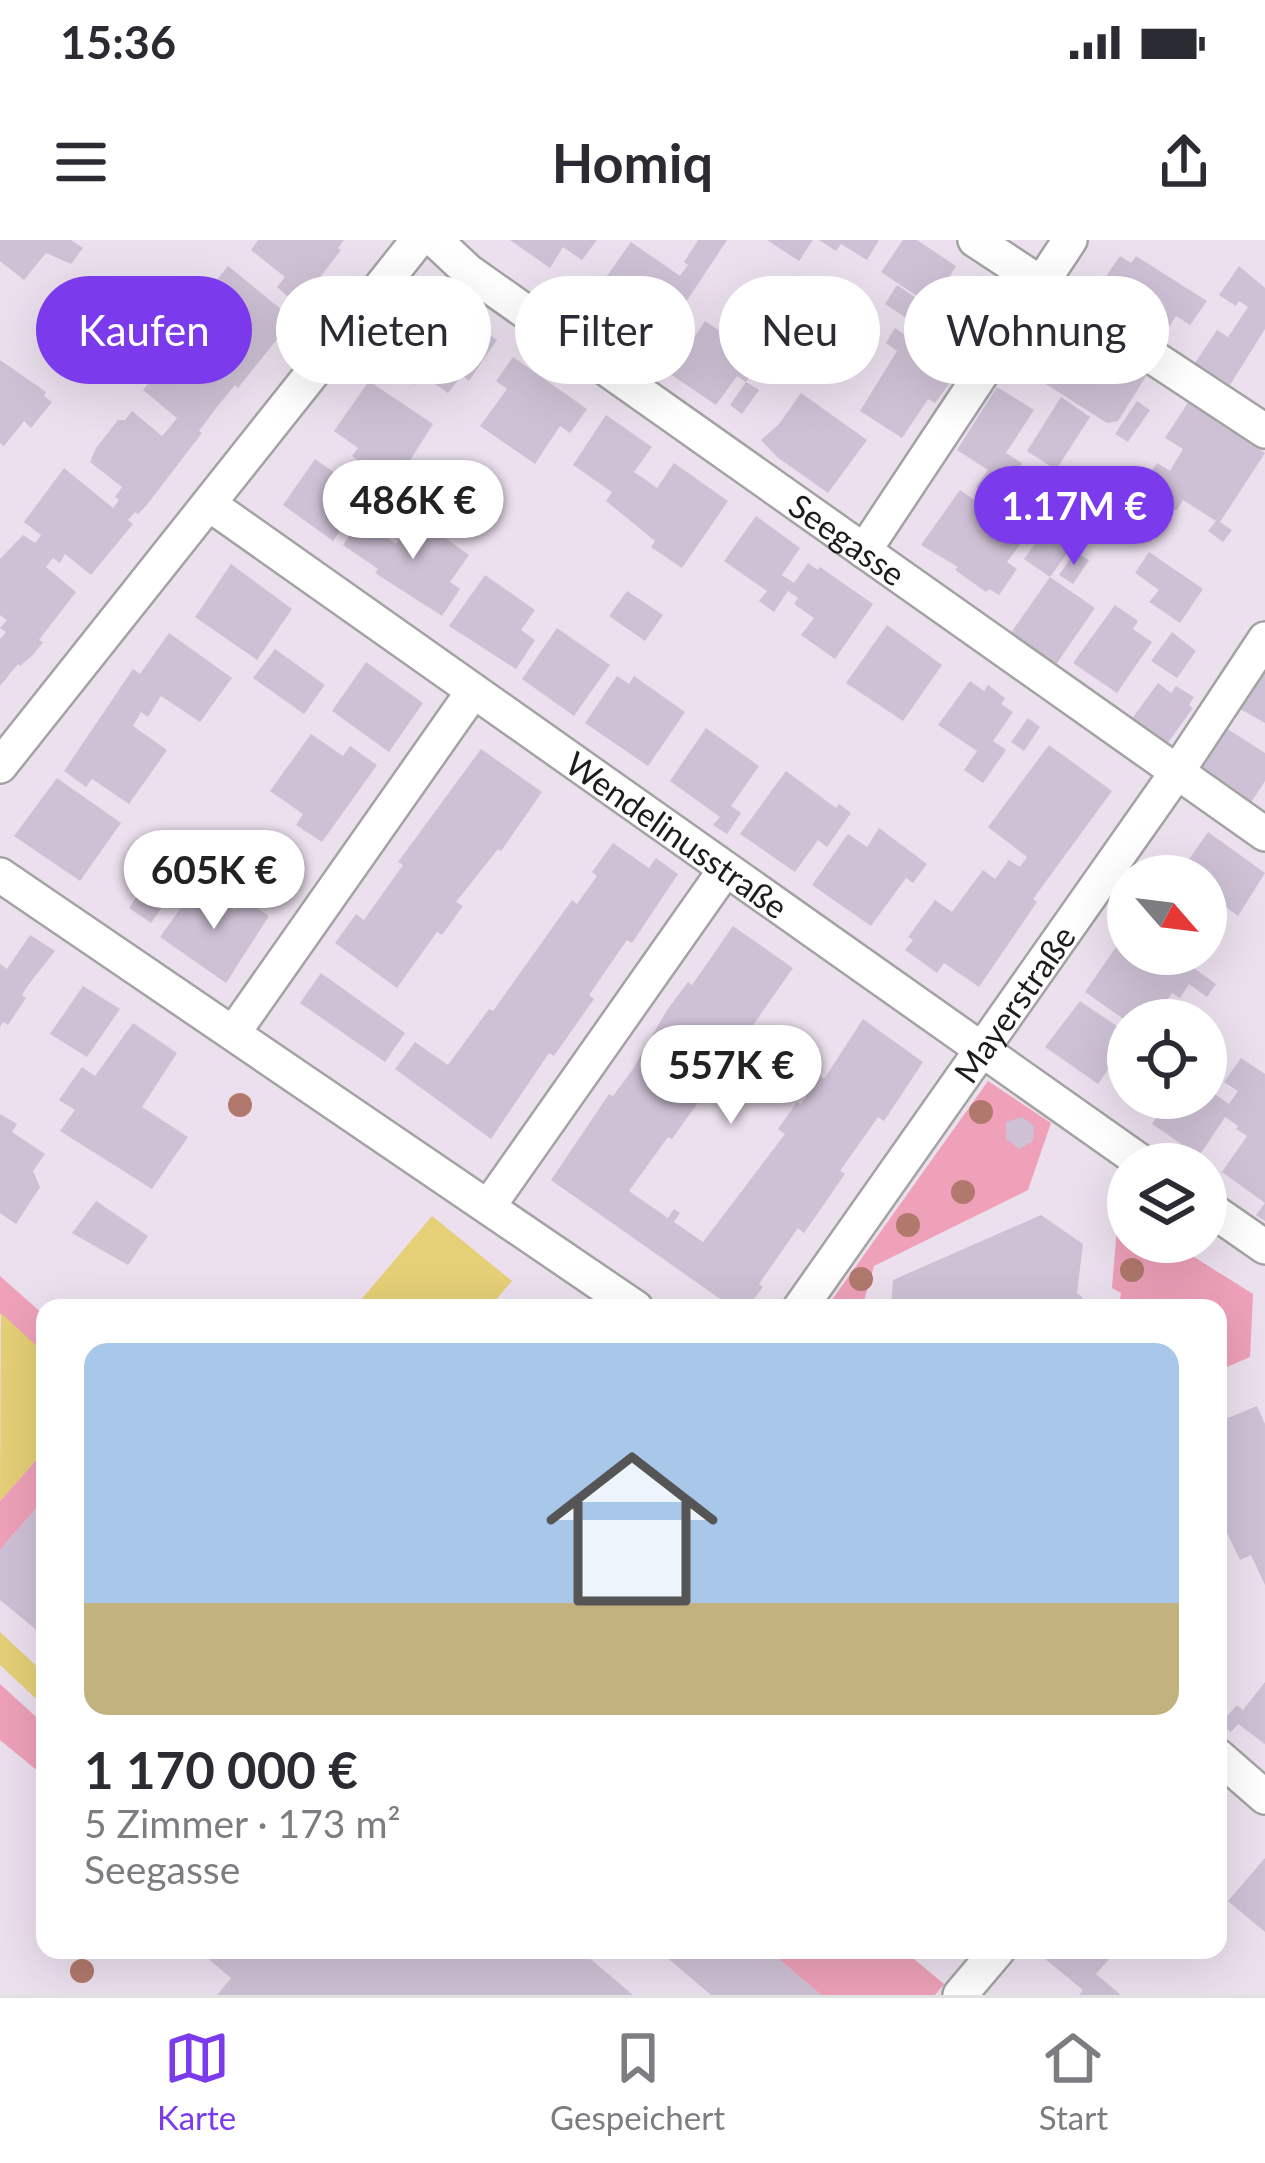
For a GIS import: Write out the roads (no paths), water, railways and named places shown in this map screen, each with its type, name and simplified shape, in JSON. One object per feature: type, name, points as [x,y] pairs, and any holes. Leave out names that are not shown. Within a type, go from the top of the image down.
[{"type":"street","points":[[0,766],[418,240]]},
{"type":"street","name":"Seegasse","points":[[435,240],[467,271],[1265,834]]},
{"type":"street","points":[[975,240],[1029,276]]},
{"type":"street","points":[[1046,276],[1070,240]]},
{"type":"street","points":[[1169,368],[1265,431]]},
{"type":"street","points":[[864,551],[975,384]]},
{"type":"street","name":"Wendelinusstraße","points":[[209,504],[1113,1143]]},
{"type":"street","name":"Mayerstraße","points":[[806,1299],[1177,772],[1265,639]]},
{"type":"street","points":[[234,1032],[472,693]]},
{"type":"street","points":[[488,1207],[725,870]]},
{"type":"street","points":[[0,874],[623,1299]]},
{"type":"street","points":[[1227,1220],[1265,1246]]},
{"type":"street","points":[[1227,1764],[1265,1797]]},
{"type":"street","points":[[960,1995],[990,1959]]}]
